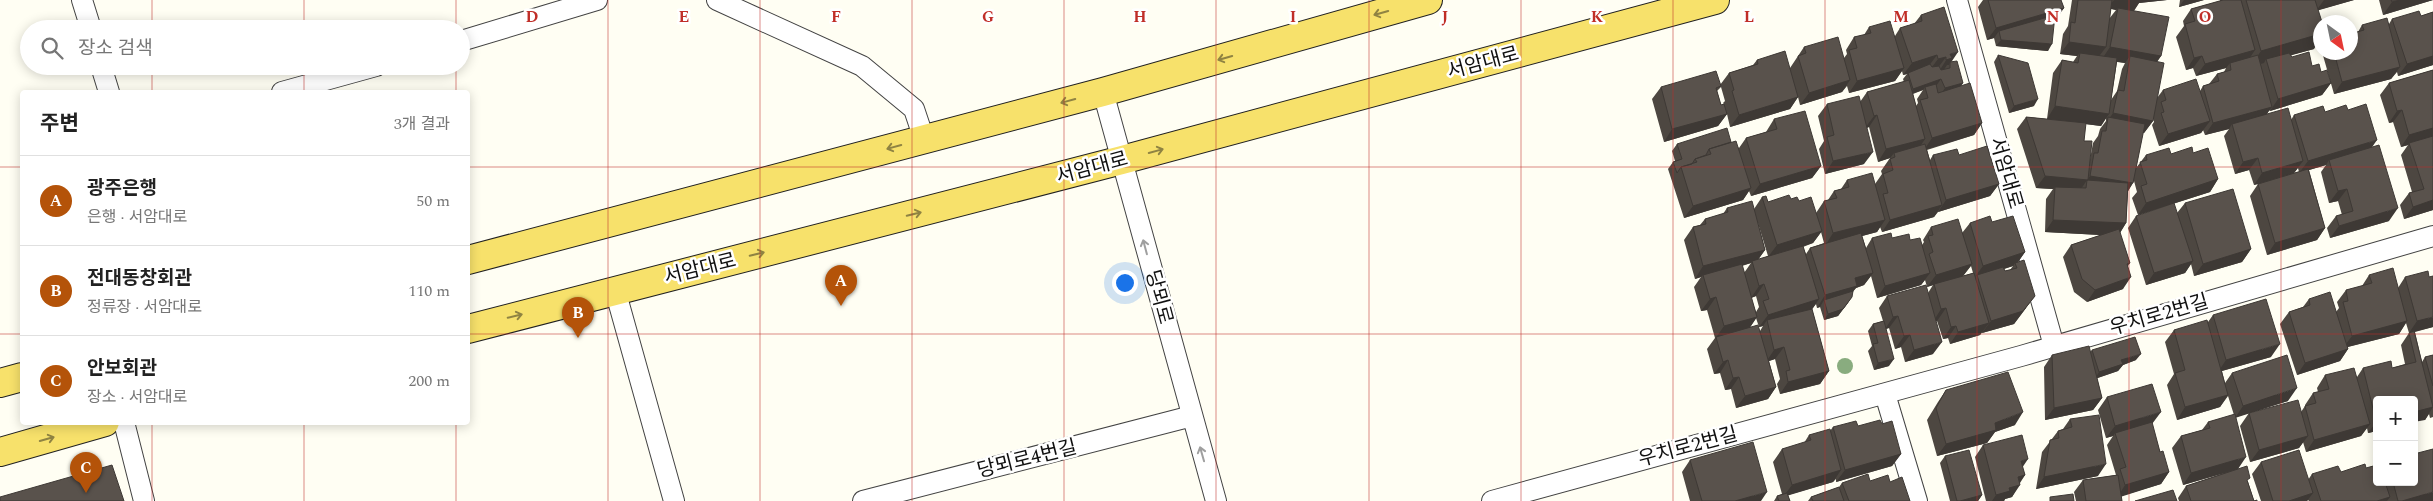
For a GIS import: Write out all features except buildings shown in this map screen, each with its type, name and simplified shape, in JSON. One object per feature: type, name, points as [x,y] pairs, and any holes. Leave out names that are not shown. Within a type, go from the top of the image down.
[{"type":"main road","points":[[470,259],[1103,92],[1428,0]]},
{"type":"main road","name":"서암대로","points":[[470,328],[1122,160],[1715,0]]},
{"type":"main road","points":[[0,383],[20,378]]},
{"type":"main road","points":[[0,452],[94,425]]},
{"type":"lane","points":[[82,0],[88,20]]},
{"type":"lane","points":[[470,38],[597,0]]},
{"type":"lane","points":[[717,0],[862,66],[914,108],[924,139]]},
{"type":"lane","name":"서암대로","points":[[1957,0],[2054,346]]},
{"type":"lane","points":[[104,75],[108,90]]},
{"type":"lane","points":[[289,90],[343,75]]},
{"type":"lane","name":"당뫼로","points":[[1103,92],[1216,501]]},
{"type":"lane","name":"우치로2번길","points":[[1492,501],[1885,394],[2433,236]]},
{"type":"lane","points":[[615,290],[674,501]]},
{"type":"lane","points":[[1885,394],[1917,501]]},
{"type":"lane","name":"당뫼로4번길","points":[[862,501],[1192,416]]},
{"type":"lane","points":[[125,425],[144,501]]},
{"type":"place","name":"광주은행","points":[[841,306]]},
{"type":"place","name":"전대동창회관","points":[[578,338]]},
{"type":"place","name":"안보회관","points":[[86,493]]}]
